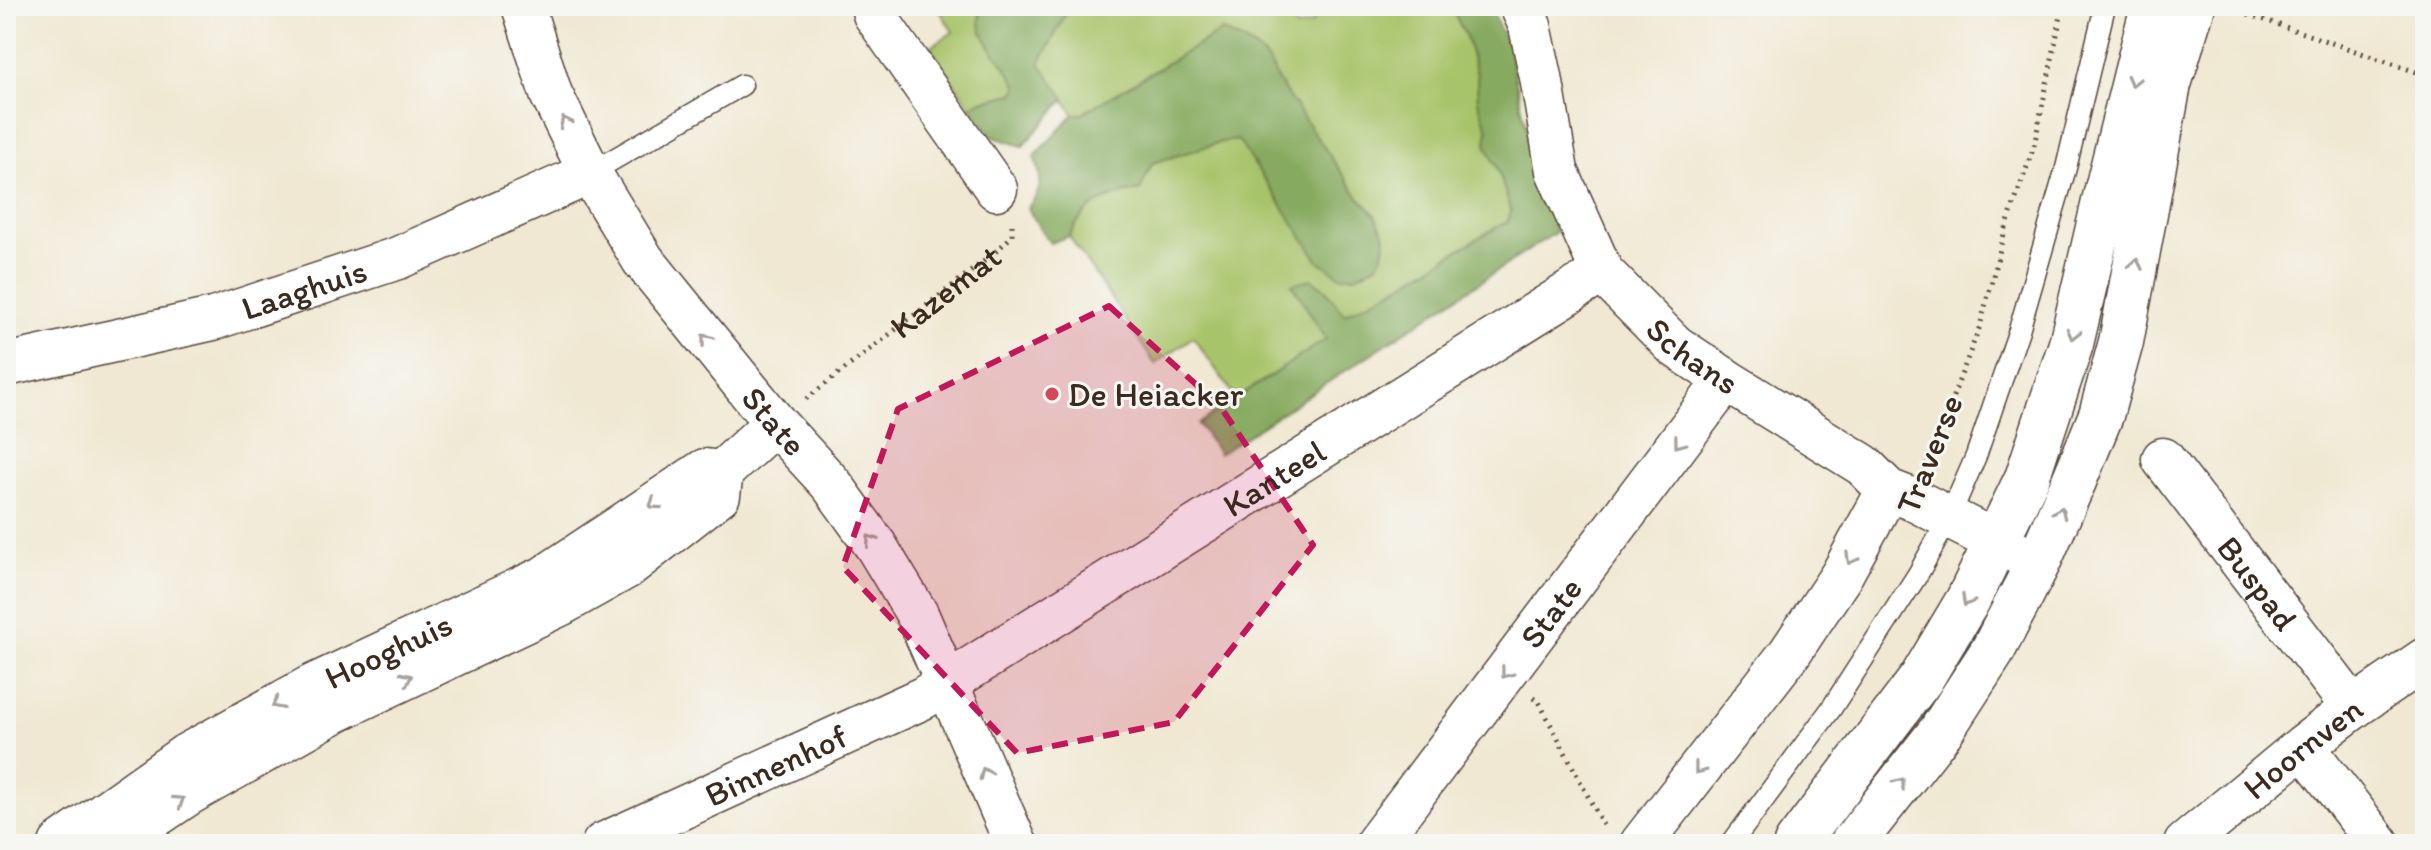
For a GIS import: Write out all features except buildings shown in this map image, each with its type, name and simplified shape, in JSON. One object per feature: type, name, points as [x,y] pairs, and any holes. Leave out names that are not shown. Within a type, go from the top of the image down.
[{"type":"street","name":"State","points":[[523,6],[551,94],[590,173],[643,260],[775,423],[832,485],[876,546],[917,614],[1016,844]]},
{"type":"street","name":"Kazemat","points":[[872,6],[874,14],[996,189]]},
{"type":"street","name":"Schans","points":[[1521,6],[1530,26],[1557,171],[1602,272],[1675,346],[1863,465],[1917,503],[2038,563]]},
{"type":"street","points":[[1796,844],[1921,679],[1968,600],[2027,478],[2071,344],[2153,6]]},
{"type":"street","points":[[1852,844],[1941,731],[1992,652],[2038,563],[2101,415],[2117,357],[2169,84],[2193,6]]},
{"type":"street","name":"Laaghuis","points":[[6,365],[228,314],[398,258],[590,173]]},
{"type":"street","name":"Kanteel","points":[[946,683],[1602,272]]},
{"type":"street","name":"State","points":[[1376,844],[1726,380]]},
{"type":"street","name":"Hooghuis","points":[[114,844],[187,795],[336,711],[562,604],[626,568],[719,495],[722,472],[775,423]]},
{"type":"street","name":"Buspad","points":[[2163,459],[2353,708]]},
{"type":"street","name":"Hooghuis","points":[[60,844],[186,755],[258,714],[411,638],[543,578],[705,470],[722,472]]},
{"type":"street","points":[[1623,837],[1789,654],[1841,576],[1917,503]]},
{"type":"street","name":"Hoornven","points":[[2185,844],[2303,746],[2425,659]]},
{"type":"street","name":"Binnenhof","points":[[603,844],[923,698],[946,683]]},
{"type":"street","points":[[2303,746],[2379,844]]},
{"type":"lane","name":"Traverse","points":[[1731,844],[1831,709],[1918,574],[1917,503],[1976,456],[2019,330],[2066,168],[2105,6]]},
{"type":"lane","points":[[590,173],[742,85]]},
{"type":"path","name":"Traverse","points":[[1917,503],[1980,326],[2004,234],[2034,146],[2063,6]]},
{"type":"path","points":[[2225,6],[2425,75]]},
{"type":"path","name":"Kazemat","points":[[775,423],[992,255],[1012,236],[1013,215],[996,189]]},
{"type":"path","points":[[1505,674],[1539,702],[1623,837]]},
{"type":"highlighted area","points":[[1109,306],[1220,406],[1313,545],[1174,722],[1017,753],[843,567],[898,409]]},
{"type":"green space","points":[[937,6],[983,6],[979,14],[987,40],[1019,87],[1014,94],[978,102],[971,107],[930,47],[953,32]]},
{"type":"green space","points":[[983,6],[1070,6],[1040,63],[1065,99],[1023,146],[993,137],[971,107],[978,102],[1014,94],[1018,87],[985,37],[980,16]]},
{"type":"green space","points":[[1070,6],[1289,6],[1296,28],[1313,23],[1309,6],[1450,6],[1466,36],[1477,75],[1478,101],[1488,130],[1486,144],[1511,211],[1508,221],[1386,293],[1344,314],[1324,288],[1293,284],[1327,339],[1236,398],[1193,337],[1155,364],[1069,236],[1082,216],[1098,203],[1140,190],[1152,163],[1221,142],[1239,140],[1375,215],[1358,196],[1277,80],[1269,62],[1256,49],[1222,31],[1081,114],[1074,114],[1040,63]]},
{"type":"green space","points":[[1450,6],[1490,6],[1509,50],[1540,189],[1556,232],[1219,454],[1198,424],[1326,339],[1292,284],[1311,279],[1324,288],[1344,314],[1386,293],[1508,221],[1511,211],[1486,144],[1488,130],[1478,101],[1477,75],[1466,36]]},
{"type":"green space","points":[[1222,31],[1256,49],[1269,62],[1277,80],[1358,196],[1375,215],[1385,236],[1384,251],[1378,264],[1356,276],[1340,276],[1319,261],[1238,140],[1221,142],[1152,163],[1140,190],[1098,203],[1082,216],[1069,236],[1050,243],[1027,208],[1040,184],[1034,157],[1074,114],[1081,114]]},
{"type":"place","name":"De Heiacker","points":[[1052,394]]}]
